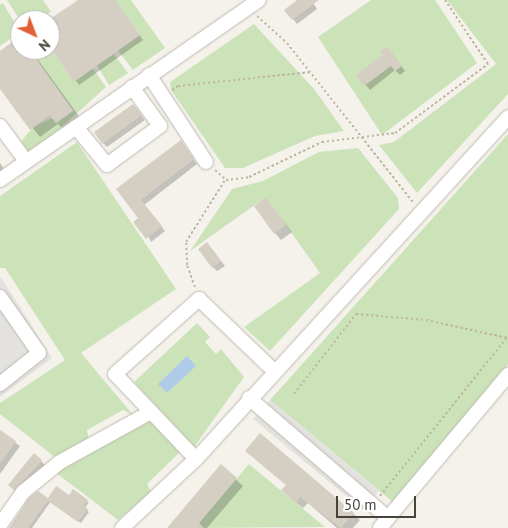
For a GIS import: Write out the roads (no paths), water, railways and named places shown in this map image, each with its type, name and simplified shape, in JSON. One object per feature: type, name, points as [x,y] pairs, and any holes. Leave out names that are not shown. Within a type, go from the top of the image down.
[{"type":"lane","points":[[0,180],[253,4]]},
{"type":"lane","points":[[149,75],[164,95],[206,162]]},
{"type":"lane","points":[[76,127],[107,165],[160,126],[132,87]]},
{"type":"lane","points":[[122,528],[196,459],[249,398],[508,117]]},
{"type":"lane","points":[[0,126],[26,161]]},
{"type":"lane","points":[[0,297],[39,353],[0,384]]},
{"type":"lane","points":[[196,459],[115,374],[199,299],[274,371]]},
{"type":"lane","points":[[249,398],[374,505],[384,523],[508,375]]},
{"type":"lane","points":[[0,525],[23,492],[60,462],[151,412]]},
{"type":"water","points":[[187,356],[196,366],[167,393],[158,384]]}]
